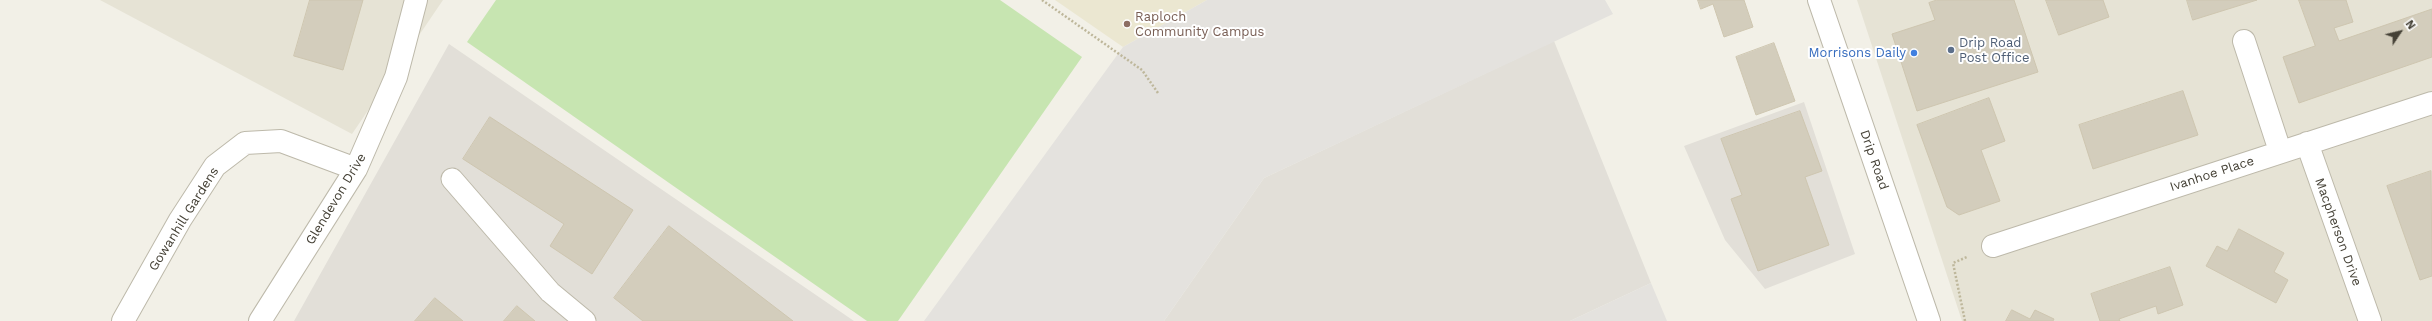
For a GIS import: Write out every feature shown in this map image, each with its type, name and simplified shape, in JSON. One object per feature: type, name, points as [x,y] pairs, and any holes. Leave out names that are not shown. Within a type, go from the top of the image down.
[{"type":"street","name":"Glendevon Drive","points":[[260,321],[356,169],[396,78],[416,0]]},
{"type":"street","name":"Drip Road","points":[[1819,0],[1929,321]]},
{"type":"street","points":[[2244,41],[2280,151]]},
{"type":"street","name":"Ivanhoe Place","points":[[1993,246],[2280,151],[2432,103]]},
{"type":"street","name":"Gowanhill Gardens","points":[[123,321],[180,220],[216,166],[245,143],[281,141],[356,169]]},
{"type":"street","name":"Macpherson Drive","points":[[2307,143],[2370,321]]},
{"type":"lane","points":[[452,180],[550,292],[585,321]]},
{"type":"path","points":[[1042,0],[1142,70],[1158,93]]},
{"type":"path","points":[[1965,321],[1953,263],[1993,246]]},
{"type":"shaded area","points":[[100,0],[443,0],[352,134]]},
{"type":"shaded area","name":"Raploch Community Campus","points":[[1055,0],[1207,0],[1123,47]]},
{"type":"shaded area","points":[[1207,0],[1605,0],[1613,14],[1264,178],[1164,321],[924,321],[1123,47]]},
{"type":"shaded area","points":[[1857,0],[2432,0],[2432,321],[1962,321]]},
{"type":"shaded area","points":[[1554,41],[1651,283],[1570,321],[1164,321],[1264,178]]},
{"type":"shaded area","points":[[449,44],[854,321],[294,321]]},
{"type":"shaded area","points":[[1804,102],[1855,254],[1765,289],[1725,240],[1684,146]]},
{"type":"shaded area","points":[[1651,283],[1667,321],[1570,321]]},
{"type":"green space","points":[[496,0],[1000,0],[1082,57],[898,321],[867,321],[467,42]]},
{"type":"building","points":[[310,0],[363,0],[343,70],[294,56]]},
{"type":"building","points":[[1698,0],[1744,0],[1753,27],[1724,37],[1713,4],[1701,9]]},
{"type":"building","points":[[1937,0],[2014,0],[2038,72],[1917,111],[1892,34],[1935,20],[1929,3]]},
{"type":"building","points":[[2046,0],[2103,0],[2109,17],[2059,35]]},
{"type":"building","points":[[2187,0],[2257,0],[2193,20]]},
{"type":"building","points":[[2299,0],[2346,0],[2353,22],[2334,28],[2339,41],[2432,9],[2432,57],[2299,103],[2283,57],[2315,46]]},
{"type":"building","points":[[1774,43],[1795,101],[1756,115],[1736,57]]},
{"type":"building","points":[[2183,91],[2198,135],[2093,169],[2079,125]]},
{"type":"building","points":[[1989,98],[2005,141],[1981,150],[2000,201],[1959,215],[1947,207],[1917,125]]},
{"type":"building","points":[[1800,111],[1822,171],[1805,177],[1829,245],[1758,271],[1731,199],[1742,195],[1721,139]]},
{"type":"building","points":[[490,117],[633,210],[592,274],[550,246],[564,224],[463,159]]},
{"type":"building","points":[[2431,171],[2432,276],[2420,280],[2387,186]]},
{"type":"building","points":[[669,226],[793,321],[643,321],[614,298]]},
{"type":"building","points":[[2239,229],[2284,253],[2274,272],[2288,280],[2276,303],[2206,266],[2217,246],[2227,251]]},
{"type":"building","points":[[2170,267],[2183,305],[2158,314],[2156,306],[2119,319],[2120,321],[2100,321],[2091,294]]},
{"type":"building","points":[[435,298],[463,321],[415,321]]},
{"type":"building","points":[[517,306],[535,321],[504,321]]},
{"type":"building","points":[[2012,310],[2030,319],[2035,310],[2054,319],[2053,321],[2006,321]]},
{"type":"place","name":"Raploch Community Campus","points":[[1127,24]]},
{"type":"place","name":"Drip Road Post Office","points":[[1951,50]]},
{"type":"place","name":"Morrisons Daily","points":[[1914,53]]}]
